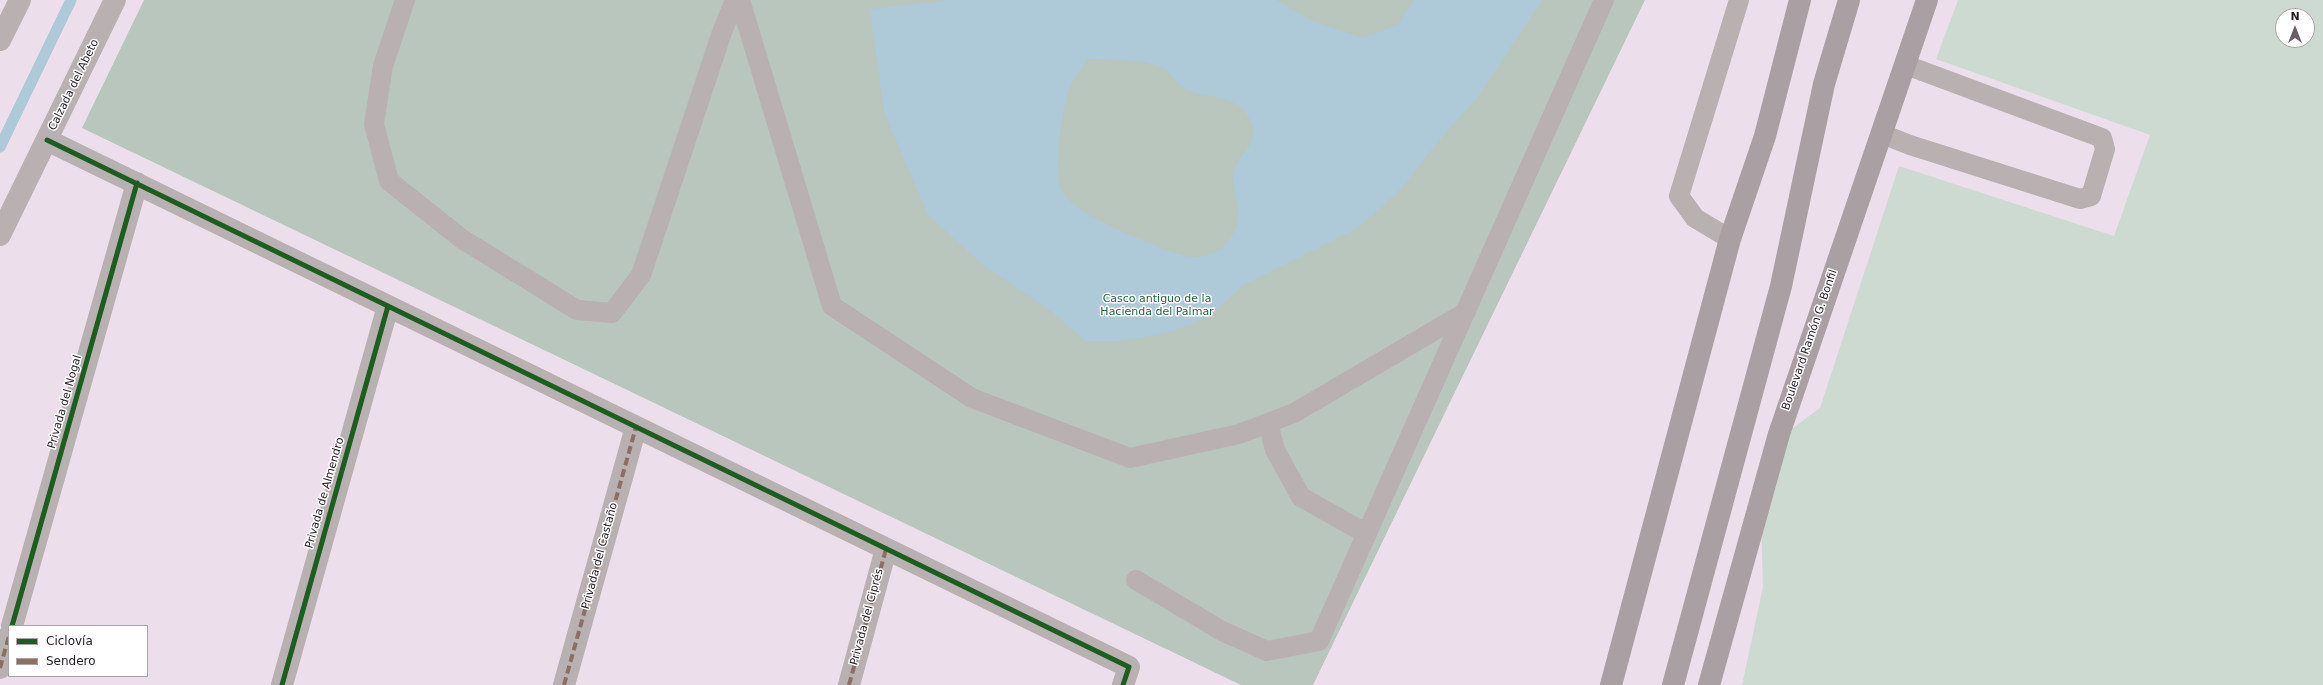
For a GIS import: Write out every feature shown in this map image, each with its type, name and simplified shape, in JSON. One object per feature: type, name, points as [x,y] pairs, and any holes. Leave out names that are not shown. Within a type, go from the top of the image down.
[{"type":"main road","points":[[1765,136],[1800,0]]},
{"type":"main road","points":[[1611,685],[1730,239],[1765,136],[1816,0]]},
{"type":"main road","points":[[1673,685],[1781,286],[1824,84],[1849,0]]},
{"type":"main road","name":"Boulevard Ramón G. Bonfil","points":[[1709,685],[1779,434],[1812,332],[1906,65],[1927,0]]},
{"type":"street","points":[[0,40],[20,0]]},
{"type":"street","name":"Calzada del Abeto","points":[[0,235],[48,140],[115,0]]},
{"type":"street","points":[[48,140],[886,549],[1126,676]]},
{"type":"street","name":"Privada del Nogal","points":[[12,625],[137,183]]},
{"type":"street","name":"Privada de Almendro","points":[[282,685],[388,306]]},
{"type":"street","name":"Privada del Castaño","points":[[564,685],[636,427]]},
{"type":"street","name":"Privada del Ciprés","points":[[849,685],[886,549]]},
{"type":"street","points":[[0,668],[8,640]]},
{"type":"lane","points":[[405,0],[383,66],[374,124],[389,181],[462,239],[577,310],[612,313],[641,275],[722,32],[735,0]]},
{"type":"lane","points":[[740,0],[832,306],[972,398],[1130,458],[1239,434],[1294,413],[1466,312]]},
{"type":"lane","points":[[1136,580],[1222,631],[1267,651],[1320,642],[1604,0]]},
{"type":"lane","points":[[1730,239],[1695,218],[1679,196],[1739,0]]},
{"type":"lane","points":[[1882,134],[1910,145],[2080,199],[2091,196],[2105,150],[2102,138],[1906,65]]},
{"type":"lane","points":[[1268,423],[1275,450],[1302,496],[1367,534]]},
{"type":"shaded area","points":[[1958,0],[2323,0],[2323,685],[1742,685],[1763,587],[1761,521],[1782,436],[1820,408],[1899,166],[2114,236],[2150,135],[1936,59]]},
{"type":"green space","name":"Casco antiguo de la Hacienda del Palmar","points":[[144,0],[1645,0],[1313,685],[1241,685],[82,128]]},
{"type":"water","points":[[950,0],[1276,0],[1313,21],[1363,38],[1397,25],[1414,0],[1542,0],[1477,98],[1436,144],[1402,188],[1358,228],[1242,286],[1221,306],[1193,324],[1159,335],[1119,341],[1085,341],[1052,312],[983,265],[928,215],[884,112],[870,9]],"holes":[[[1087,59],[1126,60],[1157,65],[1166,70],[1178,84],[1184,88],[1236,104],[1249,118],[1253,128],[1253,136],[1251,143],[1238,161],[1233,176],[1233,184],[1238,208],[1237,223],[1235,231],[1227,243],[1221,248],[1199,257],[1190,257],[1174,253],[1098,220],[1076,206],[1062,191],[1059,182],[1058,169],[1058,154],[1062,120],[1072,83]]]},
{"type":"waterway","points":[[0,147],[71,0]]},
{"type":"marked path","points":[[564,685],[636,427]]},
{"type":"marked path","points":[[849,685],[886,549]]},
{"type":"marked path","points":[[0,668],[8,640]]},
{"type":"cycle path","points":[[47,140],[1129,667],[1123,685]]},
{"type":"cycle path","points":[[12,625],[137,183]]},
{"type":"cycle path","points":[[282,685],[388,306]]}]
